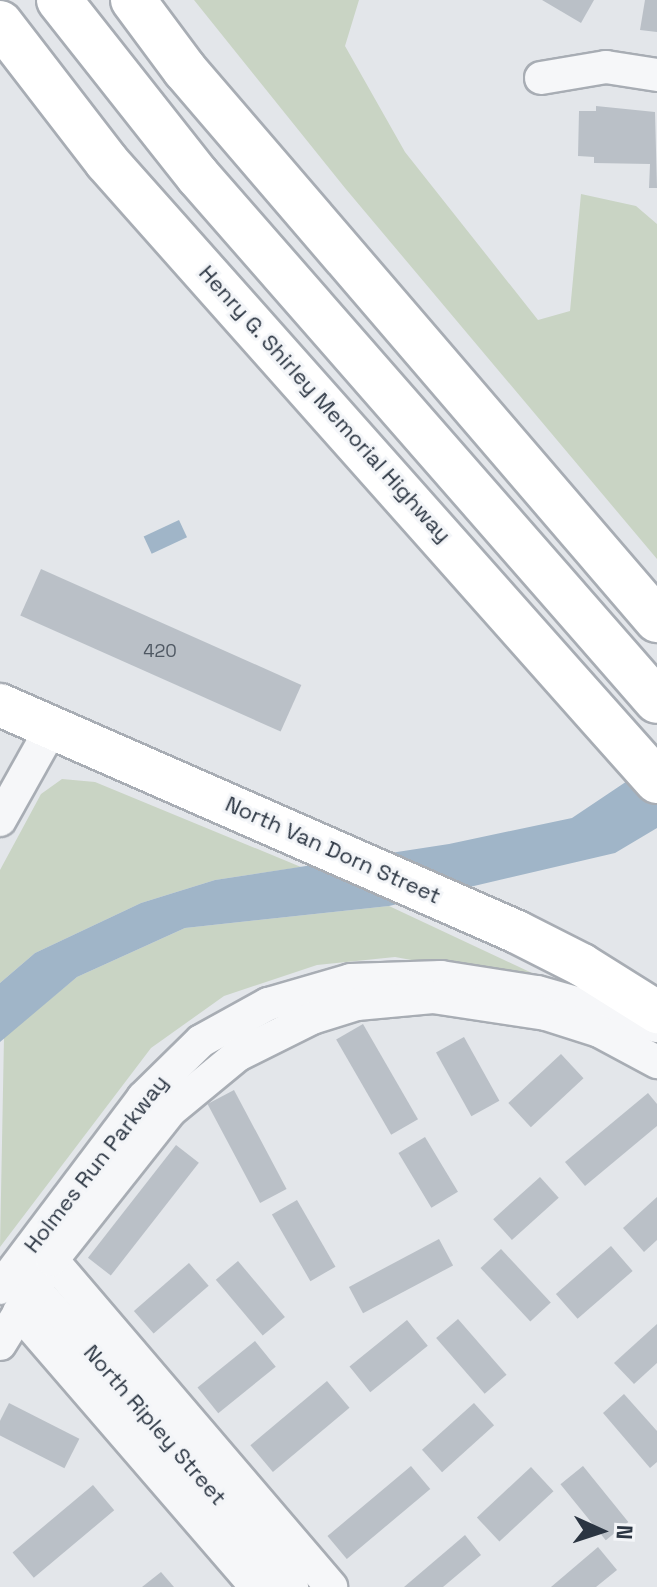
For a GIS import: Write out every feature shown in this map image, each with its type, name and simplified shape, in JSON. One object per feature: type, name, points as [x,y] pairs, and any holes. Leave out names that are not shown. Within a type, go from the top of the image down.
[{"type":"highway","points":[[59,0],[198,176],[657,701]]},
{"type":"highway","points":[[133,0],[185,70],[657,620]]},
{"type":"highway","name":"Henry G. Shirley Memorial Highway","points":[[0,23],[107,162],[657,781]]},
{"type":"main road","name":"North Van Dorn Street","points":[[0,705],[53,725],[447,901],[582,965],[657,1012]]},
{"type":"street","points":[[541,78],[606,67],[657,75]]},
{"type":"street","points":[[0,820],[53,725]]},
{"type":"street","name":"Holmes Run Parkway","points":[[17,1289],[143,1098],[201,1041],[268,1004],[351,980],[441,977],[492,981],[657,1026]]},
{"type":"street","points":[[0,1344],[17,1289],[52,1260],[170,1111],[238,1055],[312,1018],[357,1004],[433,997],[546,1014],[599,1031],[657,1062]]},
{"type":"street","points":[[52,1260],[202,1456],[331,1587]]},
{"type":"street","points":[[17,1289],[256,1587]]},
{"type":"street","name":"North Ripley Street","points":[[17,1289],[202,1456],[292,1587]]},
{"type":"green space","points":[[194,0],[359,0],[345,46],[405,152],[538,320],[570,311],[581,194],[636,206],[657,224],[657,559],[345,188]]},
{"type":"green space","points":[[62,779],[95,782],[301,867],[215,880],[141,903],[35,953],[0,983],[0,870],[41,794]]},
{"type":"green space","points":[[389,906],[564,988],[395,957],[317,965],[224,996],[151,1048],[0,1247],[4,1037],[77,977],[185,928]]},
{"type":"water","points":[[179,520],[187,537],[152,554],[144,536]]},
{"type":"water","points":[[657,761],[657,828],[615,853],[389,906],[185,928],[77,977],[0,1042],[0,983],[35,953],[141,903],[215,880],[449,844],[572,818]]},
{"type":"building","points":[[542,0],[594,0],[581,23]]},
{"type":"building","points":[[645,0],[657,0],[657,32],[640,30]]},
{"type":"building","points":[[596,106],[655,112],[657,188],[649,188],[650,164],[594,163],[594,157],[578,156],[579,111],[596,111]]},
{"type":"building","points":[[41,569],[301,685],[281,732],[20,616]]},
{"type":"building","points":[[363,1024],[418,1119],[391,1135],[336,1040]]},
{"type":"building","points":[[464,1037],[499,1101],[471,1116],[436,1053]]},
{"type":"building","points":[[561,1054],[584,1078],[531,1127],[508,1103]]},
{"type":"building","points":[[234,1090],[287,1189],[260,1203],[208,1104]]},
{"type":"building","points":[[648,1093],[657,1104],[657,1126],[585,1186],[565,1162]]},
{"type":"building","points":[[425,1137],[458,1192],[431,1208],[398,1153]]},
{"type":"building","points":[[176,1145],[199,1163],[111,1276],[88,1258]]},
{"type":"building","points":[[540,1177],[559,1198],[512,1240],[493,1219]]},
{"type":"building","points":[[657,1197],[657,1240],[644,1252],[623,1228]]},
{"type":"building","points":[[297,1200],[336,1267],[310,1281],[272,1214]]},
{"type":"building","points":[[439,1239],[453,1265],[363,1313],[349,1287]]},
{"type":"building","points":[[611,1246],[633,1271],[578,1319],[556,1294]]},
{"type":"building","points":[[501,1249],[551,1302],[530,1321],[481,1268]]},
{"type":"building","points":[[238,1261],[285,1317],[263,1336],[216,1280]]},
{"type":"building","points":[[189,1263],[209,1286],[154,1334],[134,1311]]},
{"type":"building","points":[[458,1319],[507,1375],[485,1394],[436,1338]]},
{"type":"building","points":[[407,1320],[428,1346],[370,1392],[349,1367]]},
{"type":"building","points":[[657,1324],[657,1363],[634,1384],[614,1363]]},
{"type":"building","points":[[255,1341],[276,1367],[218,1413],[197,1388]]},
{"type":"building","points":[[327,1381],[349,1408],[273,1472],[250,1445]]},
{"type":"building","points":[[624,1394],[657,1431],[657,1462],[650,1468],[603,1413]]},
{"type":"building","points":[[9,1403],[79,1439],[64,1468],[0,1435],[0,1421]]},
{"type":"building","points":[[474,1403],[494,1425],[442,1472],[422,1450]]},
{"type":"building","points":[[411,1466],[430,1489],[347,1559],[328,1536]]},
{"type":"building","points":[[583,1466],[628,1522],[606,1540],[560,1484]]},
{"type":"building","points":[[531,1467],[554,1491],[499,1542],[477,1517]]},
{"type":"building","points":[[93,1485],[114,1510],[34,1578],[13,1552]]},
{"type":"building","points":[[465,1535],[481,1555],[443,1587],[404,1587]]},
{"type":"building","points":[[598,1547],[617,1570],[596,1587],[551,1587]]},
{"type":"building","points":[[161,1572],[174,1587],[142,1587]]}]
